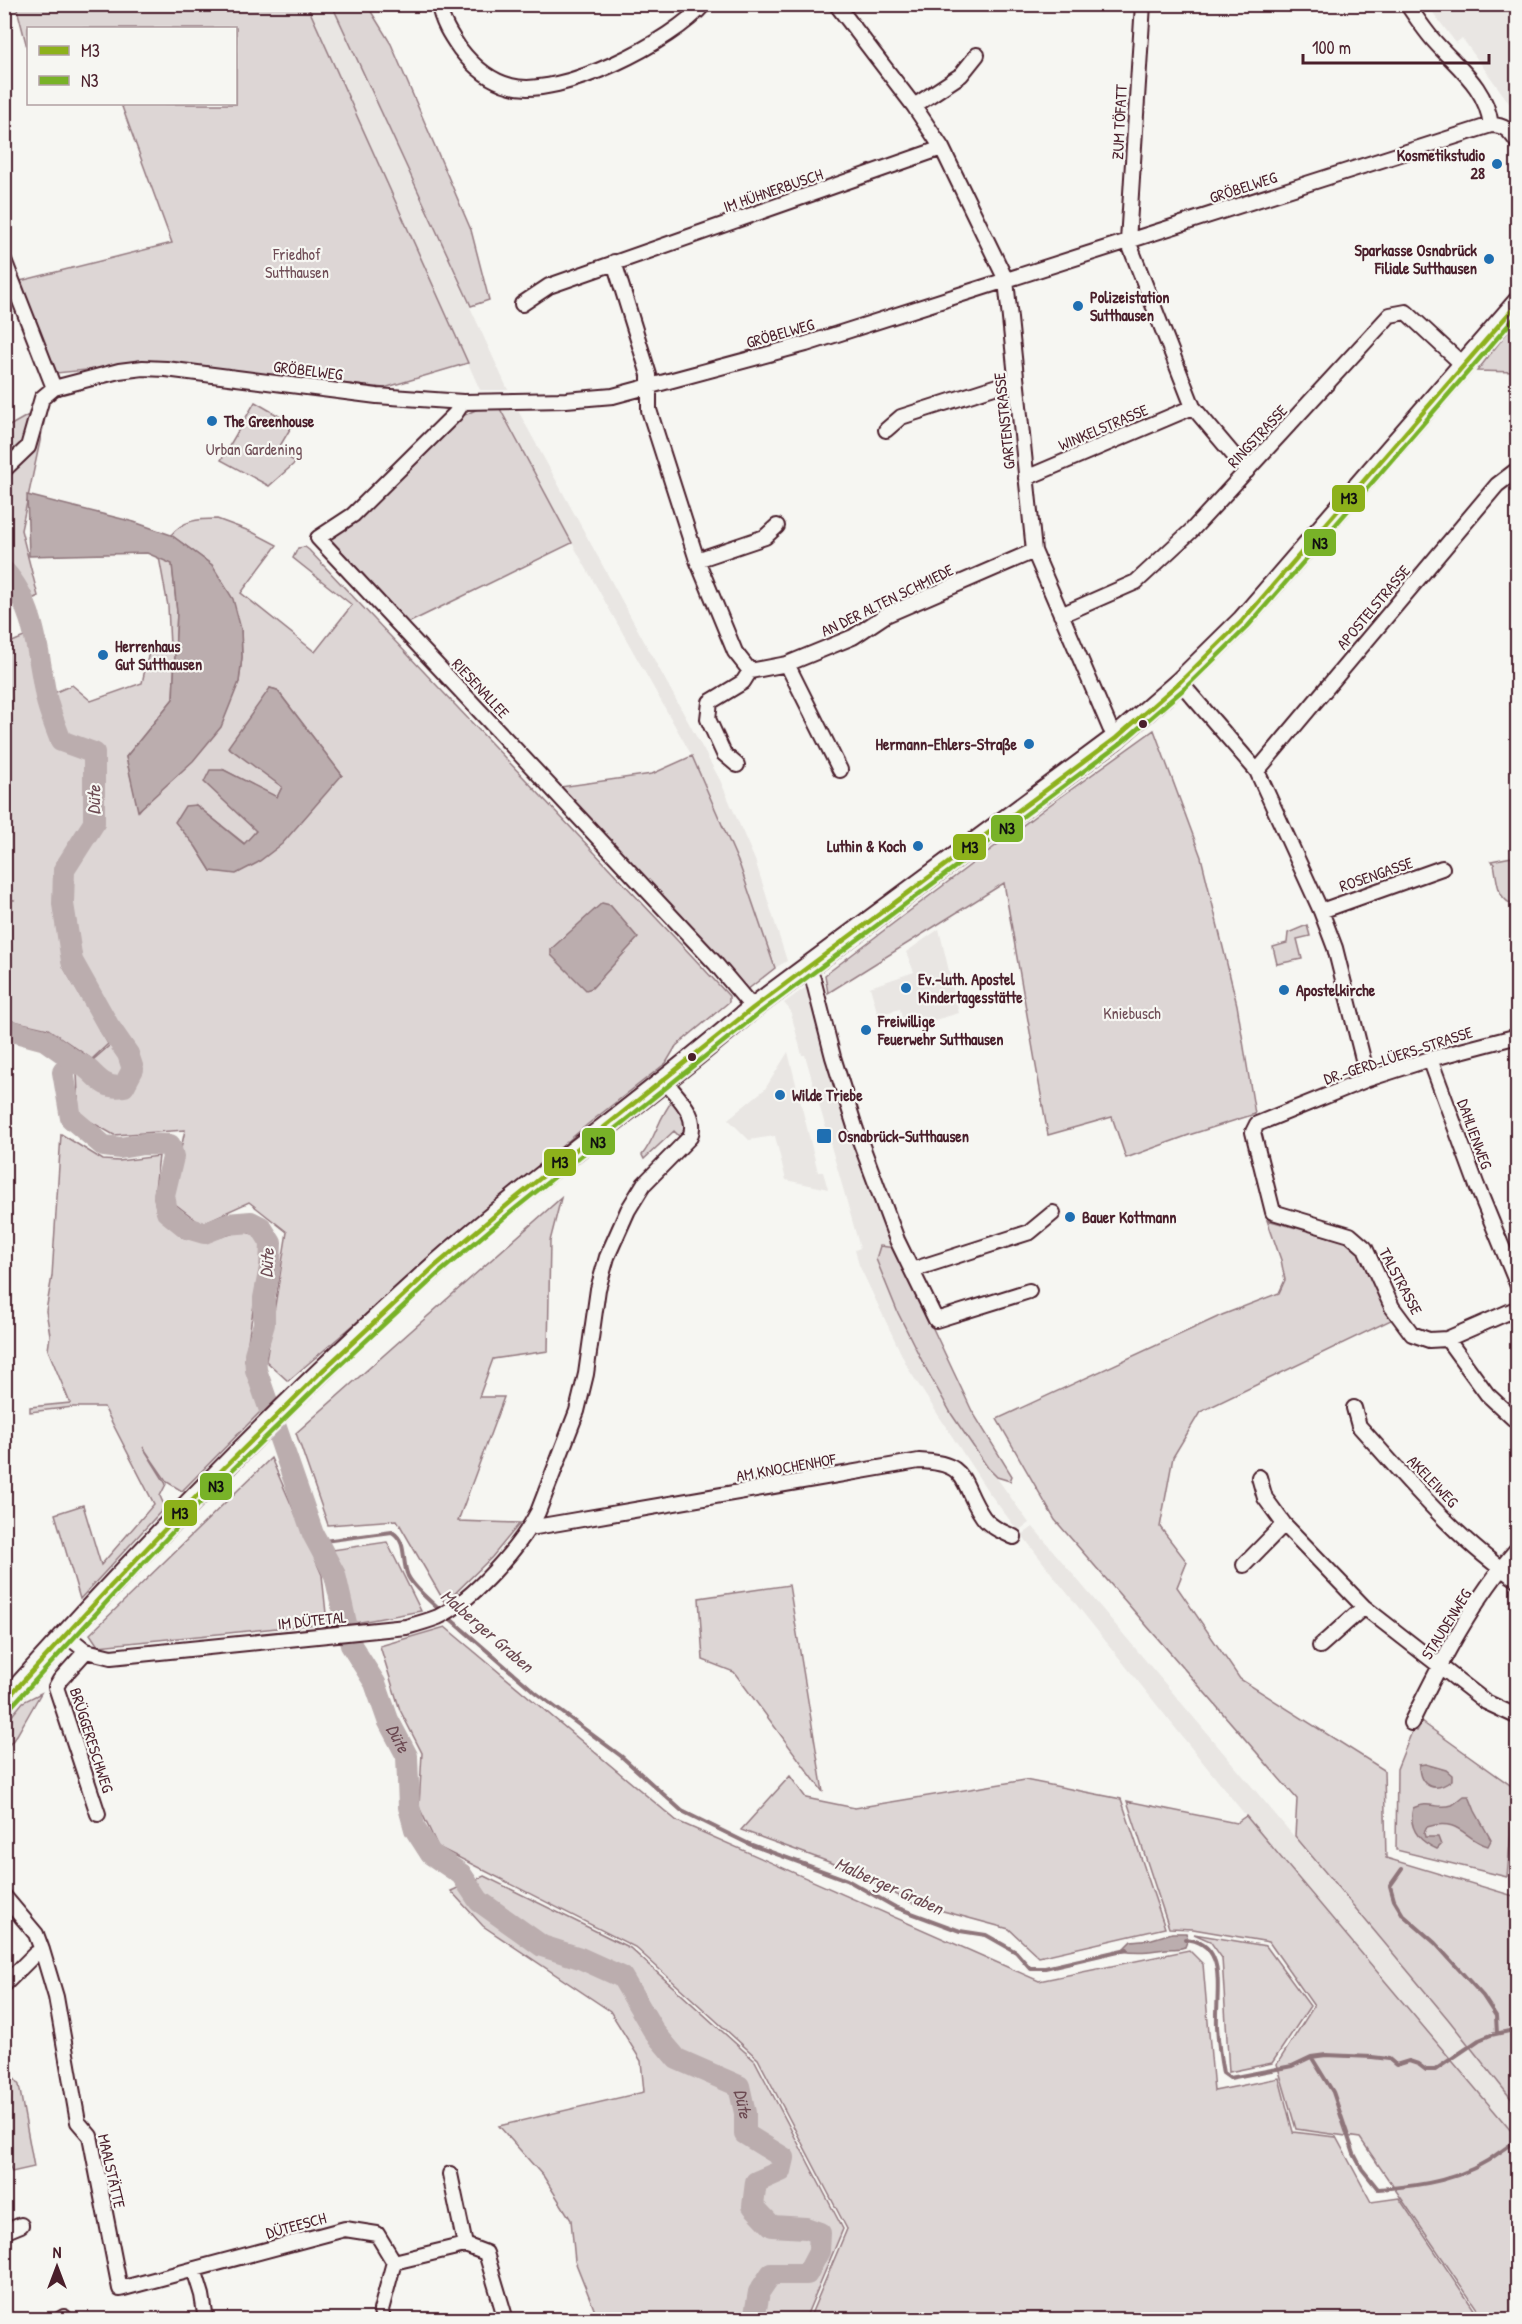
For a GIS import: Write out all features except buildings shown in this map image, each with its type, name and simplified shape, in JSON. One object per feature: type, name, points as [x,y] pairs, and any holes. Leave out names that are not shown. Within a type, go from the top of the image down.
[{"type":"street","points":[[439,4],[440,12],[452,38],[470,62],[489,76],[512,86],[538,87],[561,84],[617,62],[660,39],[696,14],[704,4]]},
{"type":"street","name":"GARTENSTRASSE","points":[[836,4],[914,106],[942,148],[1006,280],[1034,551],[1116,738]]},
{"type":"street","name":"ZUM TÖFATT","points":[[1128,241],[1143,4]]},
{"type":"street","points":[[1407,4],[1434,41],[1462,69],[1485,98],[1491,125],[1500,125],[1507,129],[1518,143]]},
{"type":"street","points":[[914,106],[961,75],[977,55]]},
{"type":"street","name":"GRÖBELWEG","points":[[54,388],[119,371],[143,368],[377,396],[463,402],[592,399],[649,388],[806,344],[1491,125]]},
{"type":"street","name":"IM HÜHNERBUSCH","points":[[522,304],[549,286],[942,148]]},
{"type":"street","points":[[1128,241],[1192,407],[1247,471]]},
{"type":"street","points":[[4,260],[54,388],[42,399],[28,447],[4,470]]},
{"type":"street","points":[[614,262],[649,375],[649,410],[697,560],[735,652],[750,671],[743,682],[710,702],[708,718],[724,754],[737,765]]},
{"type":"street","points":[[4,1703],[153,1540],[287,1406],[436,1266],[550,1169],[665,1081],[753,1008],[1116,738],[1180,682],[1242,621],[1518,302]]},
{"type":"street","name":"RINGSTRASSE","points":[[1061,615],[1136,582],[1191,531],[1390,315],[1406,312],[1462,364]]},
{"type":"street","points":[[886,430],[901,417],[1016,380]]},
{"type":"street","name":"RIESENALLEE","points":[[463,402],[455,414],[352,515],[318,538],[715,963],[753,1008]]},
{"type":"street","name":"WINKELSTRASSE","points":[[1026,478],[1192,407]]},
{"type":"street","name":"APOSTELSTRASSE","points":[[1257,771],[1497,485],[1518,469]]},
{"type":"street","points":[[697,560],[765,537],[777,525]]},
{"type":"street","name":"AN DER ALTEN SCHMIEDE","points":[[750,671],[788,664],[853,637],[886,615],[1034,551]]},
{"type":"street","points":[[788,664],[840,770]]},
{"type":"street","points":[[1180,682],[1257,771],[1322,911],[1341,966],[1368,1079]]},
{"type":"street","name":"ROSENGASSE","points":[[1322,911],[1442,868]]},
{"type":"street","points":[[806,968],[813,979],[833,1057],[856,1130],[897,1240],[936,1320],[1029,1291]]},
{"type":"street","name":"DR.-GERD-LÜERS-STRASSE","points":[[1257,1124],[1368,1079],[1430,1059],[1518,1036]]},
{"type":"street","name":"DAHLIENWEG","points":[[1430,1059],[1477,1186],[1518,1286]]},
{"type":"street","name":"IM DÜTETAL","points":[[86,1652],[111,1657],[406,1627],[438,1617],[501,1564],[530,1528],[538,1512],[577,1411],[586,1374],[598,1289],[607,1257],[628,1210],[644,1184],[690,1137],[693,1130],[689,1112],[665,1081]]},
{"type":"street","name":"TALSTRASSE","points":[[1257,1124],[1253,1132],[1273,1212],[1350,1235],[1365,1248],[1392,1307],[1412,1334],[1429,1340],[1447,1339],[1518,1308]]},
{"type":"street","points":[[912,1270],[1030,1232],[1053,1213]]},
{"type":"street","points":[[1447,1339],[1487,1394],[1518,1423]]},
{"type":"street","name":"AKELEIWEG","points":[[1354,1408],[1359,1426],[1440,1514],[1499,1569],[1518,1580]]},
{"type":"street","name":"AM KNOCHENHOF","points":[[530,1528],[918,1461],[939,1462],[954,1468],[965,1480],[984,1518],[995,1528],[1014,1537]]},
{"type":"street","points":[[1259,1477],[1265,1498],[1284,1524],[1364,1607],[1438,1667],[1486,1702],[1518,1717]]},
{"type":"street","points":[[1244,1565],[1284,1524]]},
{"type":"street","name":"STAUDENWEG","points":[[1411,1723],[1438,1667],[1499,1569],[1518,1548]]},
{"type":"street","points":[[1320,1646],[1364,1607]]},
{"type":"street","points":[[66,1635],[86,1652]]},
{"type":"street","name":"BRÜGGERESCHWEG","points":[[86,1652],[56,1687],[98,1814]]},
{"type":"street","name":"MAALSTÄTTE","points":[[4,1896],[36,1934],[56,1997],[78,2122],[90,2136],[120,2289],[194,2269]]},
{"type":"street","points":[[4,1984],[42,1950]]},
{"type":"street","points":[[450,2174],[465,2245]]},
{"type":"street","points":[[4,2232],[21,2225]]},
{"type":"street","name":"DÜTEESCH","points":[[194,2269],[345,2229],[377,2235],[394,2262]]},
{"type":"street","points":[[383,2319],[381,2310],[394,2262],[465,2245],[486,2253],[506,2319]]},
{"type":"street","points":[[194,2269],[206,2319]]},
{"type":"shaded area","points":[[307,5],[332,5],[508,390],[480,390]]},
{"type":"shaded area","points":[[1427,5],[1517,5],[1517,103],[1512,107],[1462,38],[1456,43]]},
{"type":"shaded area","points":[[499,407],[516,407],[720,780],[755,860],[787,961],[775,968],[740,866],[692,756],[572,543]]},
{"type":"shaded area","points":[[27,495],[134,522],[171,535],[212,565],[233,599],[241,629],[242,657],[239,682],[221,727],[193,761],[138,811],[126,757],[173,699],[177,612],[172,564],[147,553],[29,556]]},
{"type":"shaded area","points":[[270,688],[277,690],[342,775],[282,844],[257,863],[236,874],[211,871],[196,847],[175,822],[185,806],[196,805],[244,844],[256,831],[204,782],[210,770],[224,770],[277,797],[282,787],[228,747]]},
{"type":"shaded area","points":[[602,903],[610,905],[638,938],[592,988],[586,990],[551,955],[551,949]]},
{"type":"shaded area","points":[[939,929],[959,1013],[904,1029],[900,1009],[878,1015],[870,987],[914,972],[906,952]]},
{"type":"shaded area","points":[[810,984],[895,1248],[924,1365],[952,1415],[1029,1523],[1018,1531],[987,1490],[909,1370],[859,1265],[855,1250],[860,1248],[805,1055],[802,1055],[790,1010],[784,1003]]},
{"type":"shaded area","points":[[788,1052],[818,1172],[823,1172],[828,1189],[786,1180],[775,1136],[749,1140],[728,1119],[765,1089]]},
{"type":"shaded area","points":[[1033,1527],[1448,2019],[1517,2106],[1517,2138],[1246,1816],[1055,1578],[1022,1535]]},
{"type":"shaded area","points":[[1425,1764],[1446,1770],[1452,1775],[1452,1780],[1440,1786],[1430,1786],[1425,1783],[1420,1773],[1419,1765]]},
{"type":"shaded area","points":[[1464,1796],[1469,1796],[1491,1840],[1488,1846],[1448,1825],[1427,1827],[1424,1833],[1425,1837],[1438,1837],[1441,1845],[1437,1849],[1420,1838],[1412,1822],[1413,1808],[1424,1805],[1447,1806],[1454,1804]]},
{"type":"shaded area","points":[[1172,1933],[1186,1933],[1188,1939],[1185,1947],[1144,1951],[1122,1950],[1131,1941],[1152,1939]]},
{"type":"green space","name":"Friedhof Sutthausen","points":[[16,5],[307,5],[468,363],[384,388],[158,363],[56,373],[20,281],[172,243],[121,105],[237,105],[237,27],[27,27],[27,47]]},
{"type":"green space","points":[[332,5],[367,5],[391,44],[471,230],[489,300],[471,306]]},
{"type":"green space","points":[[1517,320],[1517,372],[1477,371]]},
{"type":"green space","name":"Urban Gardening","points":[[255,402],[293,424],[277,451],[296,462],[269,486],[221,460]]},
{"type":"green space","points":[[48,404],[21,530],[38,596],[21,605],[5,585],[4,429]]},
{"type":"green space","points":[[482,407],[499,407],[572,543],[408,623],[330,539],[357,520],[456,419]]},
{"type":"green space","points":[[217,519],[252,532],[277,545],[241,593],[315,652],[352,605],[293,558],[298,548],[305,547],[309,550],[729,996],[729,1002],[676,1046],[666,1063],[588,1124],[288,1381],[266,1361],[287,1232],[249,1202],[201,1224],[170,1200],[185,1130],[114,1135],[79,1115],[77,1074],[110,1045],[82,978],[68,906],[67,871],[96,824],[96,752],[62,737],[49,695],[72,685],[91,701],[142,683],[149,652],[170,646],[168,606],[159,557],[172,563],[177,612],[173,699],[126,757],[139,811],[239,682],[242,657],[241,629],[212,565],[171,535],[186,523]],"holes":[[[270,688],[277,690],[342,775],[211,871],[196,847],[196,805],[245,844],[256,831],[224,770],[277,798],[282,787]]]},
{"type":"green space","points":[[31,634],[38,657],[44,700],[59,744],[91,755],[90,821],[61,869],[60,904],[55,904],[63,966],[108,1044],[92,1059],[48,1029],[5,1019],[5,900],[15,900],[4,899],[5,645]]},
{"type":"green space","name":"Kniebusch","points":[[1154,730],[1201,857],[1237,1005],[1255,1114],[1126,1158],[1112,1117],[1048,1135],[1004,883],[828,993],[825,975],[1051,804]]},
{"type":"green space","points":[[692,756],[740,866],[775,968],[747,990],[560,787],[652,774]]},
{"type":"green space","points":[[1518,856],[1517,906],[1505,900],[1499,890],[1494,864],[1491,861]]},
{"type":"green space","points":[[1307,925],[1310,936],[1297,939],[1302,959],[1277,964],[1273,947],[1287,943],[1288,933]]},
{"type":"green space","points":[[673,1100],[685,1118],[684,1133],[681,1138],[674,1131],[644,1159],[642,1155]]},
{"type":"green space","points":[[61,1134],[103,1160],[119,1161],[159,1156],[154,1197],[157,1213],[182,1237],[203,1242],[242,1231],[257,1235],[263,1249],[245,1360],[255,1394],[263,1409],[182,1491],[167,1482],[143,1447],[166,1484],[160,1496],[165,1507],[80,1599],[55,1514],[83,1505],[101,1565],[154,1504],[104,1407],[73,1407],[30,1412],[30,1407],[70,1403],[48,1350],[50,1335],[46,1311],[52,1276]]},
{"type":"green space","points":[[561,1198],[550,1241],[548,1351],[493,1359],[479,1397],[504,1397],[458,1521],[520,1523],[492,1557],[445,1603],[397,1520],[328,1525],[296,1433]]},
{"type":"green space","points":[[1267,1220],[1348,1242],[1360,1253],[1391,1320],[1200,1412],[1173,1457],[1160,1527],[1187,1562],[1177,1587],[1240,1679],[1384,1770],[1386,1858],[1517,1897],[1517,2106],[1448,2019],[1295,1836],[1297,1799],[1055,1520],[997,1419],[1222,1315],[1279,1293],[1285,1280],[1281,1260]]},
{"type":"green space","points":[[880,1246],[895,1248],[972,1411],[1012,1476],[1010,1481],[997,1477],[988,1468],[952,1415],[924,1365],[898,1313],[876,1259]]},
{"type":"green space","points":[[271,1458],[322,1575],[327,1623],[98,1646],[90,1634]]},
{"type":"green space","points":[[387,1542],[421,1611],[355,1623],[344,1571],[332,1550]]},
{"type":"green space","points":[[789,1585],[823,1792],[734,1672],[703,1660],[699,1598]]},
{"type":"green space","points":[[445,1627],[677,1821],[1039,1981],[1189,1950],[1203,1964],[1214,2091],[1279,2078],[1293,2132],[1336,2137],[1371,2202],[1399,2198],[1475,2311],[1422,2320],[809,2319],[847,2229],[758,2059],[635,1947],[438,1847],[419,1807],[422,1753],[400,1710],[380,1646]]},
{"type":"green space","points":[[41,1693],[17,1735],[5,1750],[5,1724],[23,1702]]},
{"type":"green space","points":[[1422,1722],[1517,1790],[1517,1809],[1513,1809],[1507,1877],[1396,1850],[1397,1769],[1413,1729],[1417,1731]]},
{"type":"green space","points":[[790,1776],[806,1798],[855,1808],[1025,1780],[1121,1799],[1165,1928],[1039,1957],[1009,1929],[910,1902],[851,1870],[741,1830]]},
{"type":"green space","points":[[1127,1801],[1236,1823],[1246,1816],[1517,2138],[1517,2319],[1495,2319],[1479,2312],[1360,2138],[1296,2129],[1277,2064],[1314,2006],[1269,1942],[1193,1929],[1169,1928]]},
{"type":"green space","points":[[484,1876],[630,1948],[755,2061],[843,2229],[805,2319],[598,2319],[575,2261],[571,2220],[544,2177],[499,2126],[644,2092],[641,2061],[610,2011],[483,1926],[451,1891]]},
{"type":"green space","points":[[1194,1934],[1266,1946],[1310,2006],[1272,2063],[1229,2072],[1222,1958],[1210,1941]]},
{"type":"green space","points":[[8,2070],[19,2085],[34,2167],[12,2172],[5,2156],[4,2073]]},
{"type":"waterway","name":"Düte","points":[[4,571],[23,599],[29,615],[47,703],[61,741],[94,753],[94,823],[64,870],[63,904],[72,961],[108,1025],[128,1054],[133,1069],[124,1086],[114,1087],[100,1080],[84,1066],[70,1063],[63,1072],[71,1118],[104,1146],[120,1148],[143,1144],[170,1145],[173,1157],[164,1195],[167,1212],[187,1228],[204,1233],[227,1224],[251,1222],[261,1227],[271,1243],[270,1267],[264,1298],[264,1324],[255,1354],[256,1370],[313,1534],[335,1575],[351,1645],[375,1683],[388,1720],[407,1756],[409,1807],[415,1829],[431,1854],[461,1874],[479,1901],[542,1946],[580,1958],[622,1977],[655,2033],[677,2059],[739,2086],[745,2113],[745,2134],[784,2158],[781,2171],[756,2182],[753,2206],[772,2226],[806,2228],[820,2233],[819,2251],[807,2274],[771,2274],[759,2292],[754,2320]]},
{"type":"waterway","name":"Düte","points":[[4,1029],[45,1040],[76,1062]]},
{"type":"waterway","name":"Malberger Graben","points":[[313,1534],[324,1541],[392,1532],[402,1546],[406,1570],[411,1581],[441,1611]]},
{"type":"waterway","name":"Malberger Graben","points":[[447,1616],[536,1693],[621,1756],[682,1811],[749,1844],[847,1880],[895,1907],[960,1931],[986,1935],[1016,1952],[1030,1968],[1045,1968],[1127,1949]]},
{"type":"waterway","points":[[1402,1869],[1390,1886],[1394,1900],[1403,1915],[1435,1943],[1483,1996],[1496,2016],[1497,2034]]},
{"type":"waterway","name":"Malberger Graben","points":[[1185,1939],[1202,1945],[1209,1951],[1216,1965],[1220,2055],[1223,2073],[1230,2078],[1292,2066],[1311,2057],[1326,2055],[1389,2059],[1396,2065],[1409,2061],[1426,2070],[1435,2070],[1479,2040],[1518,2029]]},
{"type":"waterway","points":[[1312,2058],[1333,2092],[1354,2154],[1362,2169],[1378,2189],[1410,2186],[1457,2175],[1486,2162],[1518,2137]]},
{"type":"transit line","name":"M3","points":[[4,1702],[213,1479],[322,1371],[434,1267],[512,1201],[753,1008],[1116,738],[1180,682],[1242,621],[1518,303]]},
{"type":"transit line","name":"N3","points":[[10,1708],[218,1484],[327,1377],[439,1273],[517,1207],[758,1014],[1120,744],[1185,688],[1248,626],[1518,314]]},
{"type":"place","name":"Kosmetikstudio 28","points":[[1497,164]]},
{"type":"place","name":"Sparkasse Osnabrück Filiale Sutthausen","points":[[1489,259]]},
{"type":"place","name":"Polizeistation Sutthausen","points":[[1078,306]]},
{"type":"place","name":"The Greenhouse","points":[[212,421]]},
{"type":"place","name":"Herrenhaus Gut Sutthausen","points":[[103,655]]},
{"type":"place","name":"Hermann-Ehlers-Straße","points":[[1029,744]]},
{"type":"place","name":"Luthin & Koch","points":[[918,846]]},
{"type":"place","name":"Ev.-luth. Apostel Kindertagesstätte","points":[[906,988]]},
{"type":"place","name":"Apostelkirche","points":[[1284,990]]},
{"type":"place","name":"Freiwillige Feuerwehr Sutthausen","points":[[866,1030]]},
{"type":"place","name":"Wilde Triebe","points":[[780,1095]]},
{"type":"place","name":"Osnabrück-Sutthausen","points":[[824,1136]]},
{"type":"place","name":"Bauer Kottmann","points":[[1070,1217]]}]
